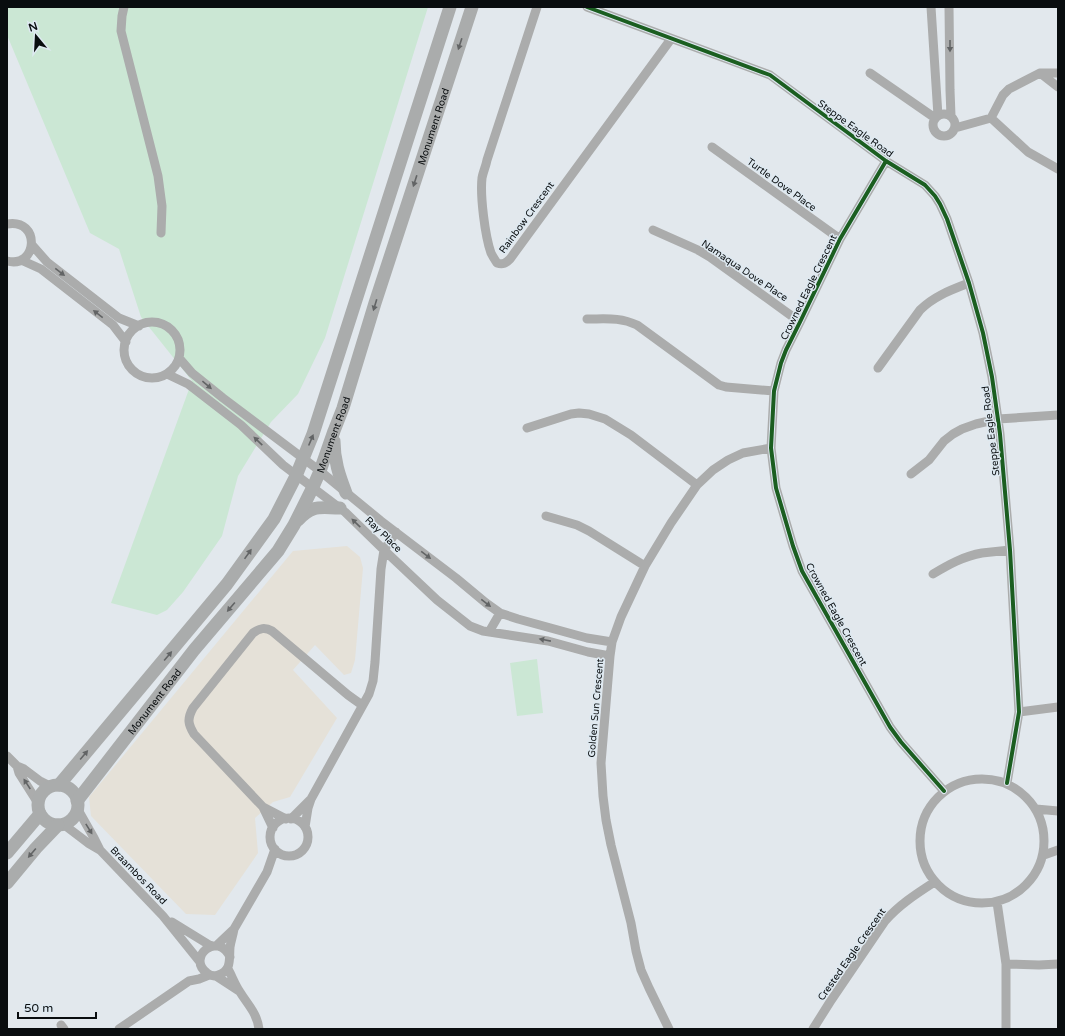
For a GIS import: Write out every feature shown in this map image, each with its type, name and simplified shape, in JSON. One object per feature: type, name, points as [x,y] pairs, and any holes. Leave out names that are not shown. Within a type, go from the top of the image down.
[{"type":"main road","name":"Monument Road","points":[[55,785],[227,584],[274,519],[296,476],[314,434],[392,185],[450,7]]},
{"type":"main road","name":"Monument Road","points":[[77,805],[194,650],[278,551],[294,525],[313,487],[343,408],[375,303],[472,7]]},
{"type":"main road","points":[[334,431],[335,463],[346,493]]},
{"type":"main road","points":[[294,525],[306,512],[312,509],[340,508]]},
{"type":"main road","points":[[7,883],[36,848],[60,824],[70,820],[75,815],[77,805],[75,794],[70,788],[63,785],[55,785],[46,788],[42,792],[39,797],[39,808],[44,820],[51,823],[60,824]]},
{"type":"main road","points":[[7,853],[39,808]]},
{"type":"street","points":[[124,7],[121,31],[158,176],[162,206],[161,232]]},
{"type":"street","name":"Rainbow Crescent","points":[[537,7],[482,178],[482,199],[488,240],[491,252],[497,263],[506,263],[510,259],[671,39]]},
{"type":"street","name":"Steppe Eagle Road","points":[[588,7],[770,75],[886,161],[925,185],[935,196],[947,219],[969,283],[987,348],[998,419],[1010,550],[1019,712],[1007,783]]},
{"type":"street","points":[[931,7],[936,117],[933,122],[934,130],[939,135],[943,136],[950,134],[955,128],[991,118],[1003,95],[1009,89],[1040,73],[1058,73]]},
{"type":"street","points":[[950,7],[951,116],[954,120],[955,128]]},
{"type":"street","points":[[870,73],[936,117]]},
{"type":"street","points":[[1040,73],[1058,87]]},
{"type":"street","points":[[936,117],[945,114],[951,116]]},
{"type":"street","points":[[991,118],[1028,152],[1058,169]]},
{"type":"street","name":"Turtle Dove Place","points":[[712,147],[840,239]]},
{"type":"street","name":"Crowned Eagle Crescent","points":[[886,161],[840,239],[783,356],[774,391],[771,448],[776,488],[802,571],[890,727],[901,742],[944,791]]},
{"type":"street","points":[[7,224],[14,223],[26,228],[32,239],[32,245],[27,256],[15,261],[7,269]]},
{"type":"street","name":"Namaqua Dove Place","points":[[653,230],[710,257],[800,322]]},
{"type":"street","points":[[32,245],[47,262],[119,318],[139,326]]},
{"type":"street","points":[[15,261],[41,269],[112,325],[126,342]]},
{"type":"street","points":[[878,368],[926,304],[936,296],[969,283]]},
{"type":"street","points":[[587,320],[628,320],[719,384],[726,387],[774,391]]},
{"type":"street","points":[[153,322],[162,324],[170,328],[176,334],[179,342],[179,358],[174,367],[167,374],[158,377],[139,375],[132,369],[127,361],[124,352],[126,342],[136,327],[144,323],[153,322]]},
{"type":"street","name":"Ray Place","points":[[179,358],[192,373],[223,398],[320,471],[381,521],[500,613],[587,638],[612,642]]},
{"type":"street","name":"Ray Place","points":[[167,374],[188,384],[241,424],[283,465],[340,508],[438,600],[470,626],[483,631],[548,641],[588,652],[610,656]]},
{"type":"street","points":[[527,428],[571,414],[589,414],[605,420],[631,435],[696,485]]},
{"type":"street","points":[[911,474],[929,460],[944,441],[953,434],[976,424],[998,419],[1058,414]]},
{"type":"street","name":"Golden Sun Crescent","points":[[669,1029],[641,970],[606,820],[601,763],[612,642],[621,617],[645,566],[696,485],[712,470],[728,460],[743,454],[771,448]]},
{"type":"street","points":[[546,516],[583,528],[645,566]]},
{"type":"street","points":[[305,827],[311,799],[369,694],[373,681],[375,662],[381,569],[384,550],[396,532]]},
{"type":"street","points":[[932,574],[968,557],[982,553],[1010,550]]},
{"type":"street","points":[[489,632],[500,613]]},
{"type":"street","points":[[273,828],[263,807],[194,734],[189,725],[188,719],[192,708],[254,633],[263,628],[267,628],[272,631],[362,706]]},
{"type":"street","points":[[562,644],[566,632]]},
{"type":"street","points":[[1019,712],[1058,707]]},
{"type":"street","points":[[7,756],[17,766],[24,769],[40,781],[55,785]]},
{"type":"street","points":[[17,766],[19,773],[39,808]]},
{"type":"street","points":[[986,779],[1007,783],[1023,794],[1036,809],[1042,823],[1045,839],[1044,855],[1037,871],[1027,885],[1013,895],[997,902],[976,904],[956,898],[933,883],[920,854],[919,836],[924,818],[933,802],[944,791],[966,781],[986,779]]},
{"type":"street","points":[[263,807],[288,819],[297,820],[305,827],[308,838],[307,843],[305,848],[296,855],[285,855],[279,853],[272,844],[271,834],[276,824],[288,819],[311,799]]},
{"type":"street","name":"Braambos Road","points":[[77,805],[100,850]]},
{"type":"street","points":[[1036,809],[1058,811]]},
{"type":"street","name":"Braambos Road","points":[[60,824],[100,850],[163,916]]},
{"type":"street","points":[[189,981],[223,974],[228,969],[230,963],[230,946],[234,929],[266,872],[275,849]]},
{"type":"street","points":[[1044,855],[1058,850]]},
{"type":"street","points":[[266,872],[285,855]]},
{"type":"street","name":"Crested Eagle Crescent","points":[[813,1029],[885,921],[902,904],[933,883]]},
{"type":"street","points":[[997,902],[1006,964],[1006,1029]]},
{"type":"street","points":[[163,916],[213,946],[225,949],[230,957]]},
{"type":"street","points":[[163,916],[200,963],[204,971],[239,991]]},
{"type":"street","points":[[119,1029],[189,981],[200,963],[200,957],[206,948],[213,946],[234,929]]},
{"type":"street","points":[[1006,964],[1058,964]]},
{"type":"street","points":[[228,969],[239,991],[250,1005],[256,1016],[259,1029]]},
{"type":"shaded area","points":[[347,546],[360,557],[363,568],[355,660],[351,673],[344,675],[315,645],[293,670],[337,718],[290,797],[273,802],[255,818],[258,853],[215,915],[186,914],[91,816],[89,797],[293,551]]},
{"type":"green space","points":[[7,7],[428,7],[325,338],[298,394],[271,422],[238,476],[222,536],[183,592],[167,610],[157,615],[111,603],[192,381],[141,317],[119,249],[90,233],[7,35]]},
{"type":"green space","points":[[537,659],[543,713],[517,716],[510,663]]},
{"type":"cycle path","points":[[587,7],[770,75],[886,161],[925,185],[940,204],[947,219],[969,283],[983,333],[992,377],[1000,434],[1010,550],[1019,712],[1007,783]]},
{"type":"cycle path","points":[[886,161],[840,239],[786,350],[774,391],[771,448],[776,488],[802,571],[890,727],[901,742],[944,791]]}]
